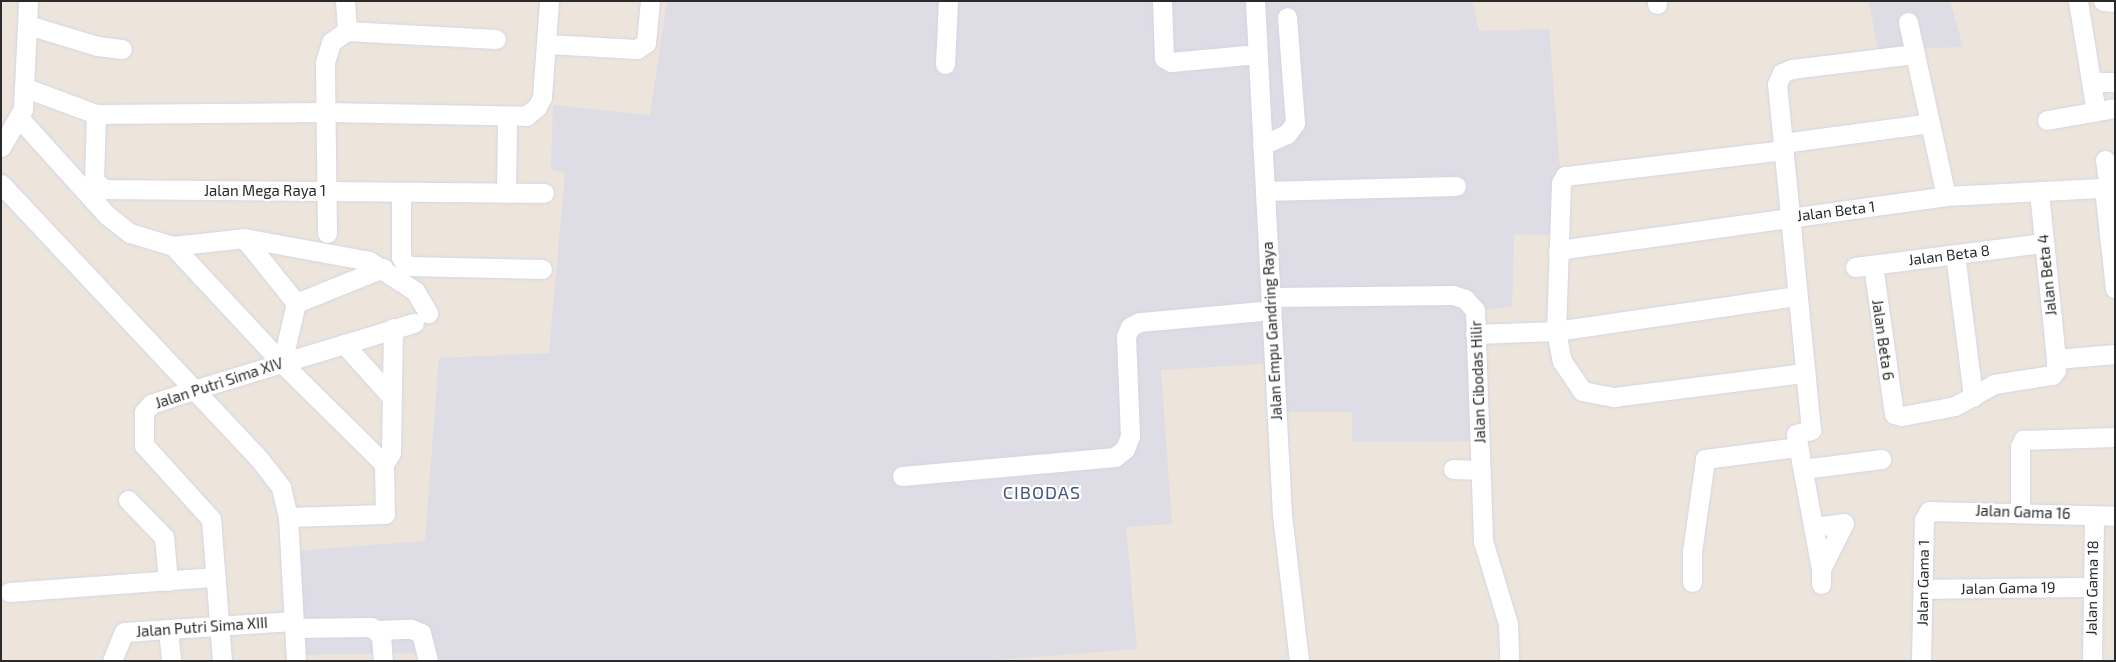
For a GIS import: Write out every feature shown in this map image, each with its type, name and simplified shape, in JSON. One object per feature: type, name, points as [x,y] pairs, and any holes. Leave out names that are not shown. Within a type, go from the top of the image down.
[{"type":"street","points":[[1,147],[20,118],[26,88],[28,1]]},
{"type":"street","points":[[345,1],[347,31]]},
{"type":"street","points":[[26,88],[96,114],[326,112],[526,116],[538,107],[542,97],[549,1]]},
{"type":"street","points":[[547,44],[637,49],[646,43],[650,1]]},
{"type":"street","points":[[945,64],[948,1]]},
{"type":"street","points":[[1162,1],[1164,58],[1170,62],[1258,54]]},
{"type":"street","name":"Jalan Empu Gandring Raya","points":[[1255,1],[1282,514],[1299,661]]},
{"type":"street","points":[[2078,1],[2096,112]]},
{"type":"street","points":[[2103,1],[2115,2]]},
{"type":"street","points":[[1262,145],[1287,134],[1295,123],[1287,17]]},
{"type":"street","points":[[1908,22],[1946,196]]},
{"type":"street","points":[[28,25],[98,46],[122,49]]},
{"type":"street","points":[[327,233],[326,50],[331,42],[347,31],[496,39]]},
{"type":"street","points":[[1813,527],[1844,523],[1821,576],[1798,447],[1797,433],[1811,430],[1777,84],[1782,73],[1792,69],[1915,54]]},
{"type":"street","points":[[2091,82],[2115,82]]},
{"type":"street","points":[[2047,120],[2115,108]]},
{"type":"street","name":"Jalan Mega Raya 1","points":[[96,114],[94,180],[104,190],[326,190],[544,193]]},
{"type":"street","points":[[506,193],[507,117]]},
{"type":"street","points":[[20,118],[118,225],[142,238],[173,246],[244,238],[369,262],[383,268]]},
{"type":"street","points":[[1805,373],[1614,397],[1582,392],[1562,361],[1556,331],[1561,183],[1569,173],[1784,146],[1930,124]]},
{"type":"street","points":[[2106,160],[2110,188],[2115,288]]},
{"type":"street","points":[[1,184],[273,474],[286,500],[296,661]]},
{"type":"street","points":[[1265,191],[1456,186]]},
{"type":"street","name":"Jalan Beta 1","points":[[1558,250],[1790,216],[1946,196],[2110,188]]},
{"type":"street","name":"Jalan Beta 4","points":[[2046,191],[2043,243],[2066,358]]},
{"type":"street","points":[[401,192],[401,257],[407,266],[542,269]]},
{"type":"street","points":[[244,238],[296,303]]},
{"type":"street","name":"Jalan Beta 8","points":[[1864,266],[2043,243]]},
{"type":"street","points":[[173,246],[282,364],[384,464]]},
{"type":"street","points":[[1956,254],[1973,397],[2000,382],[2052,375],[2066,358],[2115,354]]},
{"type":"street","name":"Jalan Beta 6","points":[[1864,266],[1894,414],[1956,406],[1973,397]]},
{"type":"street","points":[[296,303],[383,268]]},
{"type":"street","name":"Jalan Putri Sima XIV","points":[[222,661],[210,516],[146,447],[143,440],[144,412],[147,408],[193,390],[282,364],[421,318],[416,291],[383,268]]},
{"type":"street","name":"Jalan Cibodas Hilir","points":[[1271,303],[1453,295],[1465,299],[1475,310],[1483,541],[1508,624],[1509,661]]},
{"type":"street","points":[[1475,334],[1556,331],[1797,296]]},
{"type":"street","points":[[282,364],[296,303]]},
{"type":"street","points":[[902,476],[1115,457],[1125,449],[1130,436],[1126,336],[1130,327],[1140,322],[1271,303]]},
{"type":"street","points":[[288,517],[385,514],[384,464],[391,453],[390,395],[393,328]]},
{"type":"street","points":[[344,344],[390,395]]},
{"type":"street","points":[[2020,512],[2020,447],[2023,440],[2115,437]]},
{"type":"street","points":[[1692,582],[1692,552],[1705,459],[1798,447]]},
{"type":"street","points":[[1803,469],[1881,459]]},
{"type":"street","points":[[1453,469],[1481,470]]},
{"type":"street","points":[[128,500],[164,538],[168,581]]},
{"type":"street","name":"Jalan Gama 16","points":[[1932,510],[2115,516]]},
{"type":"street","name":"Jalan Gama 1","points":[[1920,661],[1924,520],[1926,513],[1932,510]]},
{"type":"street","name":"Jalan Gama 18","points":[[2092,661],[2094,515]]},
{"type":"street","points":[[9,592],[215,577]]},
{"type":"street","name":"Jalan Gama 19","points":[[1923,589],[2092,587]]},
{"type":"street","name":"Jalan Putri Sima XIII","points":[[121,637],[168,630],[293,625],[366,626],[377,630],[410,629],[421,633],[428,661]]},
{"type":"street","points":[[168,630],[171,661]]},
{"type":"street","points":[[377,630],[381,635],[383,661]]},
{"type":"street","points":[[112,661],[121,637]]},
{"type":"street","points":[[121,637],[125,661]]},
{"type":"shaded area","points":[[667,1],[1472,1],[1479,31],[1549,29],[1565,235],[1514,234],[1512,306],[1472,312],[1475,441],[1352,442],[1352,412],[1269,412],[1264,364],[1161,370],[1172,524],[1126,527],[1137,649],[984,661],[423,661],[421,653],[301,655],[294,551],[425,541],[439,358],[549,353],[565,173],[551,169],[553,105],[650,115]]},
{"type":"shaded area","points":[[1869,1],[1950,1],[1963,47],[1878,50]]},
{"type":"district","name":"CIBODAS","points":[[1042,492]]}]
